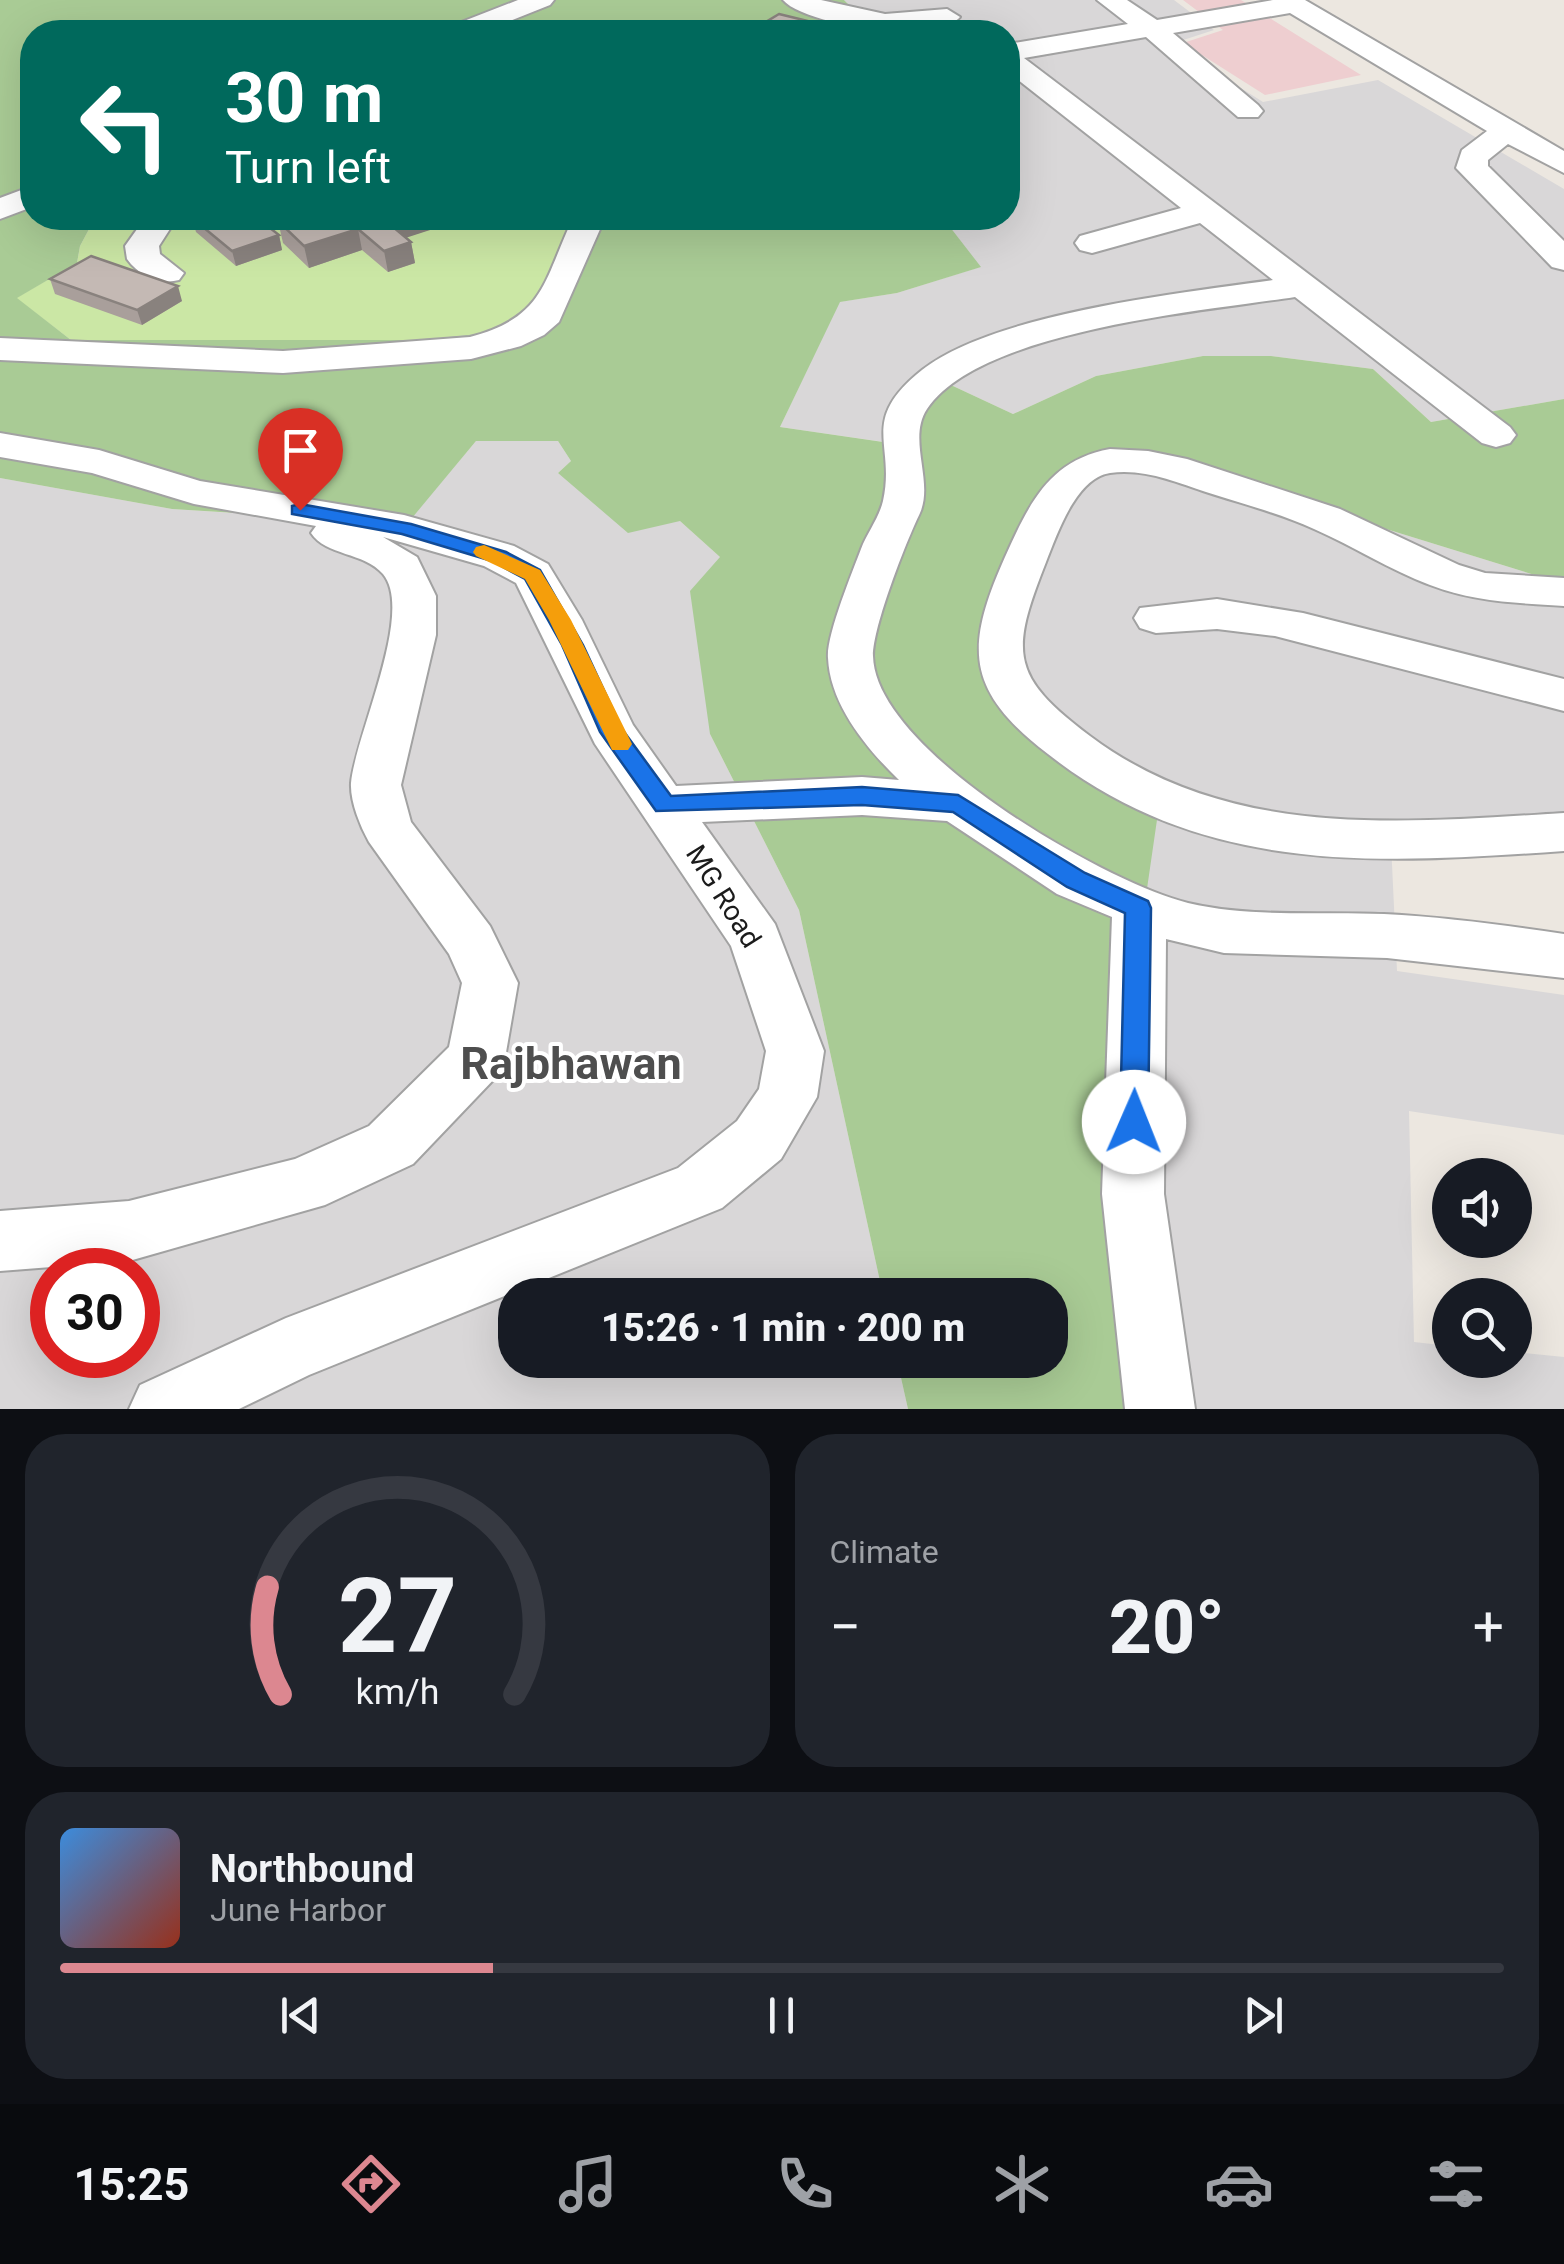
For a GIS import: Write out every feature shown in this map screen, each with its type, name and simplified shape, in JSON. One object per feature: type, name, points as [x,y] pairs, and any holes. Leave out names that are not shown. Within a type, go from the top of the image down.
[{"type":"street","points":[[490,20],[541,0]]},
{"type":"street","points":[[796,0],[852,20]]},
{"type":"street","points":[[925,0],[951,20]]},
{"type":"street","points":[[1110,0],[1150,27],[1248,111]]},
{"type":"street","points":[[1020,53],[1290,2],[1564,164]]},
{"type":"street","points":[[1020,64],[1496,435]]},
{"type":"street","points":[[1506,130],[1473,157],[1472,168],[1564,260]]},
{"type":"street","points":[[1092,243],[1207,211]]},
{"type":"street","points":[[153,230],[142,246],[144,259],[168,272]]},
{"type":"street","points":[[0,349],[283,362],[471,348],[508,338],[546,314],[584,230]]},
{"type":"street","points":[[1302,286],[1067,325],[975,354],[929,380],[907,409],[899,448],[904,500],[886,537],[850,655],[853,674],[883,738],[958,804],[1076,880],[1138,908],[1178,922],[1224,931],[1387,936],[1564,956]]},
{"type":"street","name":"MG Road","points":[[0,446],[98,462],[194,492],[404,528],[499,556],[532,574],[560,620],[612,732],[756,939],[795,1051],[786,1097],[759,1140],[700,1188],[286,1351],[164,1409]]},
{"type":"street","points":[[1564,592],[1482,587],[1444,575],[1325,518],[1167,466],[1106,462],[1076,473],[1060,492],[1021,570],[997,647],[1010,687],[1088,766],[1213,823],[1326,840],[1564,832]]},
{"type":"street","points":[[0,1241],[130,1231],[303,1185],[391,1146],[476,1058],[490,984],[472,942],[387,828],[376,785],[413,635],[414,596],[402,567],[374,549],[323,530],[194,492]]},
{"type":"street","points":[[1156,618],[1189,612],[1272,618],[1409,658],[1564,695]]},
{"type":"street","points":[[665,805],[862,796],[958,804]]},
{"type":"street","points":[[1138,908],[1132,1194],[1160,1409]]},
{"type":"shaded area","points":[[844,0],[1174,0],[1214,30],[1171,44],[1263,102],[1378,80],[1564,189],[1564,399],[1431,422],[1373,369],[1271,356],[1203,356],[1096,376],[1013,414],[938,379],[891,443],[780,427],[839,302],[897,293],[980,267],[952,230],[1020,230],[1020,20],[864,20]]},
{"type":"shaded area","points":[[1183,0],[1241,0],[1361,75],[1265,95],[1183,43],[1223,30]]},
{"type":"shaded area","points":[[476,441],[558,441],[571,461],[558,473],[679,520],[720,557],[710,734],[799,910],[879,1278],[498,1278],[498,1378],[901,1378],[908,1409],[0,1409],[0,478],[172,509],[406,524]]},
{"type":"shaded area","points":[[1163,460],[1538,576],[1564,580],[1564,826],[1391,843],[1397,971],[1564,995],[1564,1135],[1409,1111],[1414,1342],[1432,1344],[1432,1378],[1532,1378],[1532,1354],[1564,1357],[1564,1409],[1154,1409],[1005,659],[1061,480]]},
{"type":"green space","points":[[0,0],[844,0],[864,20],[20,20],[20,230],[89,230],[77,263],[17,298],[71,340],[431,340],[486,332],[503,325],[530,303],[568,230],[952,230],[981,267],[897,293],[840,302],[780,427],[890,443],[938,379],[1013,414],[1096,376],[1203,356],[1271,356],[1373,369],[1431,422],[1564,399],[1564,580],[1538,576],[1163,460],[1087,460],[1005,659],[1159,806],[1140,937],[1154,1409],[908,1409],[901,1378],[1068,1378],[1068,1278],[879,1278],[799,910],[710,734],[690,591],[720,557],[680,521],[628,533],[558,473],[571,461],[558,441],[476,441],[407,524],[172,509],[0,478]]},
{"type":"green space","points":[[89,230],[568,230],[540,289],[518,315],[486,332],[431,340],[71,340],[16,298],[77,263]]},
{"type":"building","points":[[779,14],[804,20],[769,20]]},
{"type":"building","points":[[207,230],[273,230],[279,235],[232,251]]},
{"type":"building","points":[[287,230],[355,230],[304,246]]},
{"type":"building","points":[[359,230],[397,230],[411,242],[384,251]]},
{"type":"building","points":[[91,256],[178,286],[137,310],[50,279]]},
{"type":"slow traffic","points":[[484,552],[532,574],[560,620],[620,744]]},
{"type":"district","name":"Rajbhawan","points":[[571,1063]]},
{"type":"route","points":[[300,510],[404,528],[499,556],[532,574],[560,620],[612,732],[665,805],[862,796],[958,804],[1076,880],[1138,908],[1134,1122]]}]
